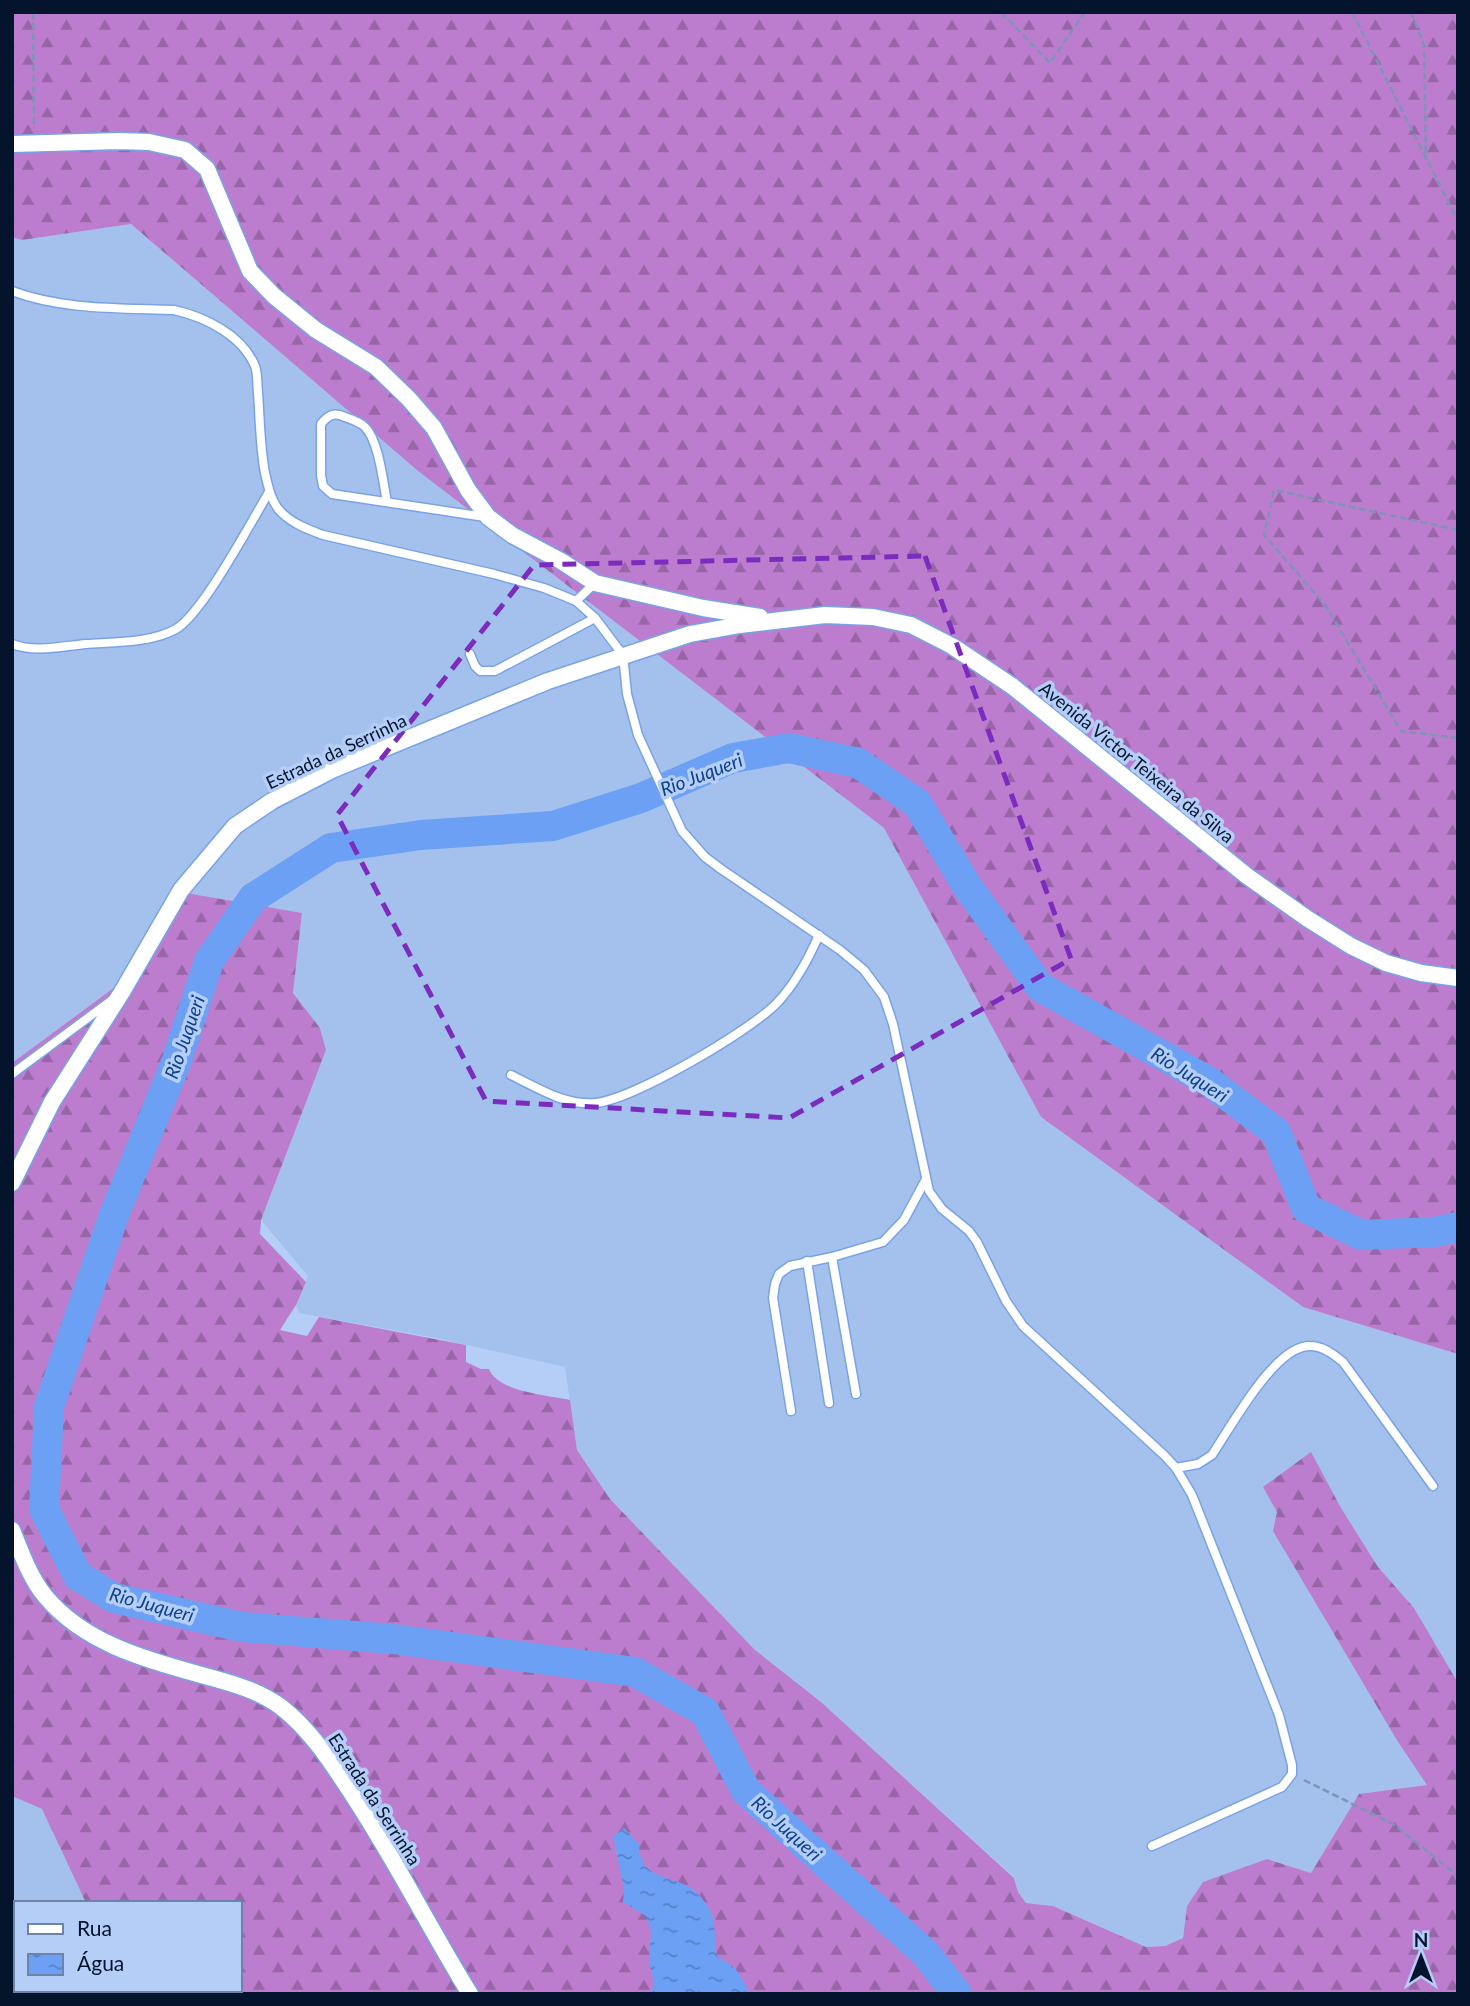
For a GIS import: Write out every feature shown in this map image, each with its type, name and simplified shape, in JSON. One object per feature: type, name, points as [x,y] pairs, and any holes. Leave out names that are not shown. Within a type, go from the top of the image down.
[{"type":"street","points":[[12,144],[149,142],[185,150],[207,169],[250,271],[274,296],[316,330],[376,368],[409,399],[434,428],[468,490],[488,517],[512,535],[595,583],[703,608],[780,620]]},
{"type":"street","name":"Avenida Victor Teixeira da Silva","points":[[780,620],[825,615],[873,617],[911,625],[953,646],[1012,686],[1247,876],[1308,919],[1351,946],[1386,963],[1421,973],[1458,978]]},
{"type":"street","name":"Estrada da Serrinha","points":[[12,1183],[52,1102],[122,992],[181,890],[235,826],[272,801],[334,769],[548,681],[690,634],[780,620]]},
{"type":"street","name":"Estrada da Serrinha","points":[[12,1530],[44,1595],[69,1620],[105,1643],[175,1668],[246,1687],[280,1706],[308,1731],[386,1845],[435,1937],[470,1994]]},
{"type":"lane","points":[[12,292],[69,304],[174,310],[211,323],[233,338],[256,368],[264,467],[269,492],[279,511],[298,526],[323,535],[494,574],[544,588],[576,601],[595,618],[623,655],[629,704],[638,735],[682,831],[705,857],[840,950],[864,970],[884,997],[893,1024],[925,1181],[935,1200],[969,1231],[977,1242],[1006,1301],[1023,1326],[1134,1426],[1176,1468],[1192,1495],[1279,1715],[1292,1765],[1289,1782],[1152,1846]]},
{"type":"lane","points":[[387,502],[373,439],[366,427],[338,414],[325,418],[321,424],[321,475],[323,485],[332,494],[488,517]]},
{"type":"lane","points":[[12,644],[31,649],[121,641],[160,635],[177,628],[197,607],[269,492]]},
{"type":"lane","points":[[576,601],[595,583]]},
{"type":"lane","points":[[470,654],[480,671],[495,671],[595,618]]},
{"type":"lane","points":[[511,1075],[561,1100],[596,1103],[634,1093],[687,1063],[775,1005],[795,981],[819,935]]},
{"type":"lane","points":[[12,1074],[122,992]]},
{"type":"lane","points":[[791,1411],[773,1298],[779,1274],[790,1266],[883,1242],[904,1220],[925,1181]]},
{"type":"lane","points":[[832,1257],[856,1394]]},
{"type":"lane","points":[[807,1261],[829,1403]]},
{"type":"lane","points":[[1176,1468],[1198,1464],[1212,1455],[1272,1366],[1291,1350],[1310,1346],[1327,1349],[1343,1362],[1379,1408],[1433,1486]]},
{"type":"path","points":[[33,12],[34,143]]},
{"type":"path","points":[[1001,12],[1049,63],[1085,12]]},
{"type":"path","points":[[1352,12],[1458,221]]},
{"type":"path","points":[[1411,12],[1424,45],[1426,161]]},
{"type":"path","points":[[1458,530],[1275,490],[1264,535],[1326,606],[1401,731],[1458,738]]},
{"type":"path","points":[[1292,1774],[1393,1824],[1458,1876]]},
{"type":"highlighted area","points":[[925,556],[1071,959],[789,1118],[486,1101],[337,815],[534,565]]},
{"type":"shaded area","points":[[131,224],[418,471],[884,828],[1041,1117],[1303,1307],[1458,1354],[1458,1781],[1359,1794],[1311,1873],[1267,1859],[1187,1906],[1183,1938],[1165,1946],[1146,1947],[1053,1906],[1026,1903],[1018,1892],[1014,1877],[821,1702],[755,1650],[610,1499],[577,1450],[565,1367],[436,1338],[299,1313],[296,1305],[308,1276],[261,1220],[326,1050],[320,1028],[293,993],[302,913],[123,981],[12,1063],[12,237],[22,240]]},
{"type":"shaded area","points":[[12,1796],[42,1809],[85,1901],[14,1901],[14,1992],[128,1994],[12,1994]]},
{"type":"green space","points":[[12,12],[1458,12],[1458,1354],[1303,1307],[1041,1117],[884,828],[418,471],[131,224],[22,240],[12,237]]},
{"type":"green space","points":[[174,891],[302,913],[293,993],[320,1028],[326,1050],[261,1220],[260,1234],[306,1282],[296,1305],[280,1330],[307,1336],[319,1317],[466,1345],[466,1362],[481,1369],[489,1369],[502,1383],[524,1391],[570,1400],[577,1450],[610,1499],[755,1650],[821,1702],[1014,1878],[1018,1892],[1026,1903],[1053,1906],[1146,1947],[1165,1946],[1183,1938],[1187,1906],[1203,1882],[1267,1859],[1311,1873],[1359,1794],[1427,1785],[1398,1742],[1273,1531],[1277,1512],[1263,1487],[1311,1452],[1341,1508],[1378,1567],[1414,1608],[1458,1683],[1458,1994],[128,1994],[127,1992],[242,1992],[242,1901],[85,1901],[42,1809],[12,1796],[12,1063],[123,981]]},
{"type":"water","points":[[624,1828],[639,1844],[644,1865],[658,1875],[694,1890],[704,1901],[712,1916],[717,1956],[735,1968],[748,1989],[747,1994],[651,1994],[654,1983],[649,1961],[651,1931],[646,1916],[623,1902],[624,1889],[613,1836]]},
{"type":"waterway","name":"Rio Juqueri","points":[[957,1994],[926,1954],[746,1791],[705,1712],[635,1672],[393,1639],[242,1627],[114,1598],[78,1576],[44,1509],[49,1407],[114,1215],[177,1060],[209,961],[253,898],[331,848],[421,835],[553,826],[641,798],[733,758],[789,748],[858,763],[917,803],[967,886],[1040,987],[1208,1081],[1276,1132],[1306,1208],[1361,1235],[1434,1232],[1458,1227]]}]
